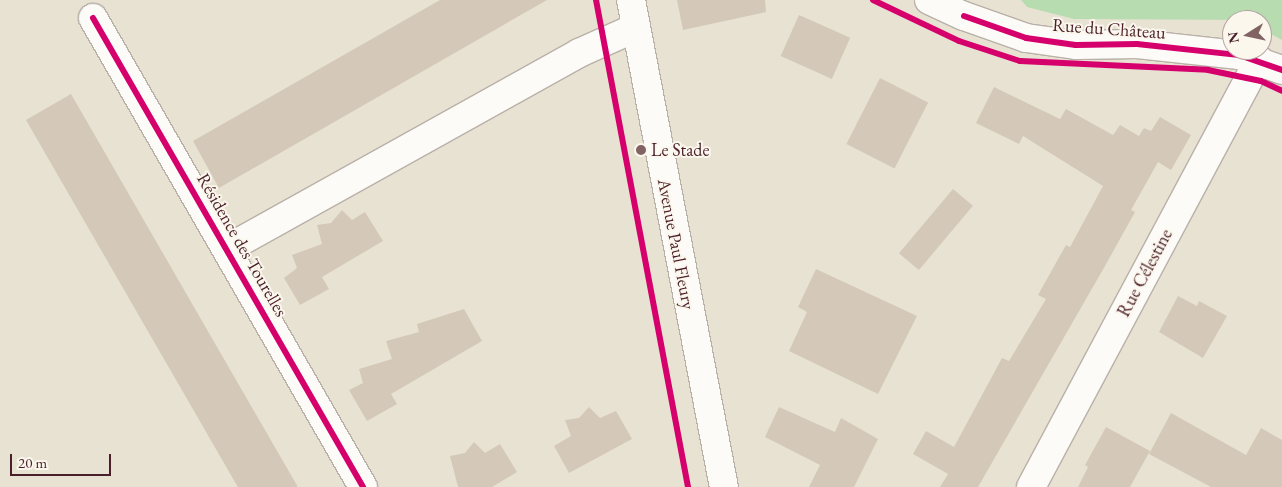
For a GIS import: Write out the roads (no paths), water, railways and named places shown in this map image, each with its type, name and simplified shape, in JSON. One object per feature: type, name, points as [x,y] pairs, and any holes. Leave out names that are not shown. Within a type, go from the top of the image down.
[{"type":"street","name":"Avenue Paul Fleury","points":[[631,0],[724,487]]},
{"type":"street","name":"Rue du Château","points":[[929,0],[966,8],[1026,38],[1076,45],[1137,44],[1271,65]]},
{"type":"street","name":"Résidence des Tourelles","points":[[92,18],[363,487]]},
{"type":"street","name":"Résidence des Tourelles","points":[[227,249],[579,53],[635,28]]},
{"type":"street","name":"Rue Célestine","points":[[1031,487],[1271,65]]},
{"type":"place","name":"Le Stade","points":[[641,150]]}]
